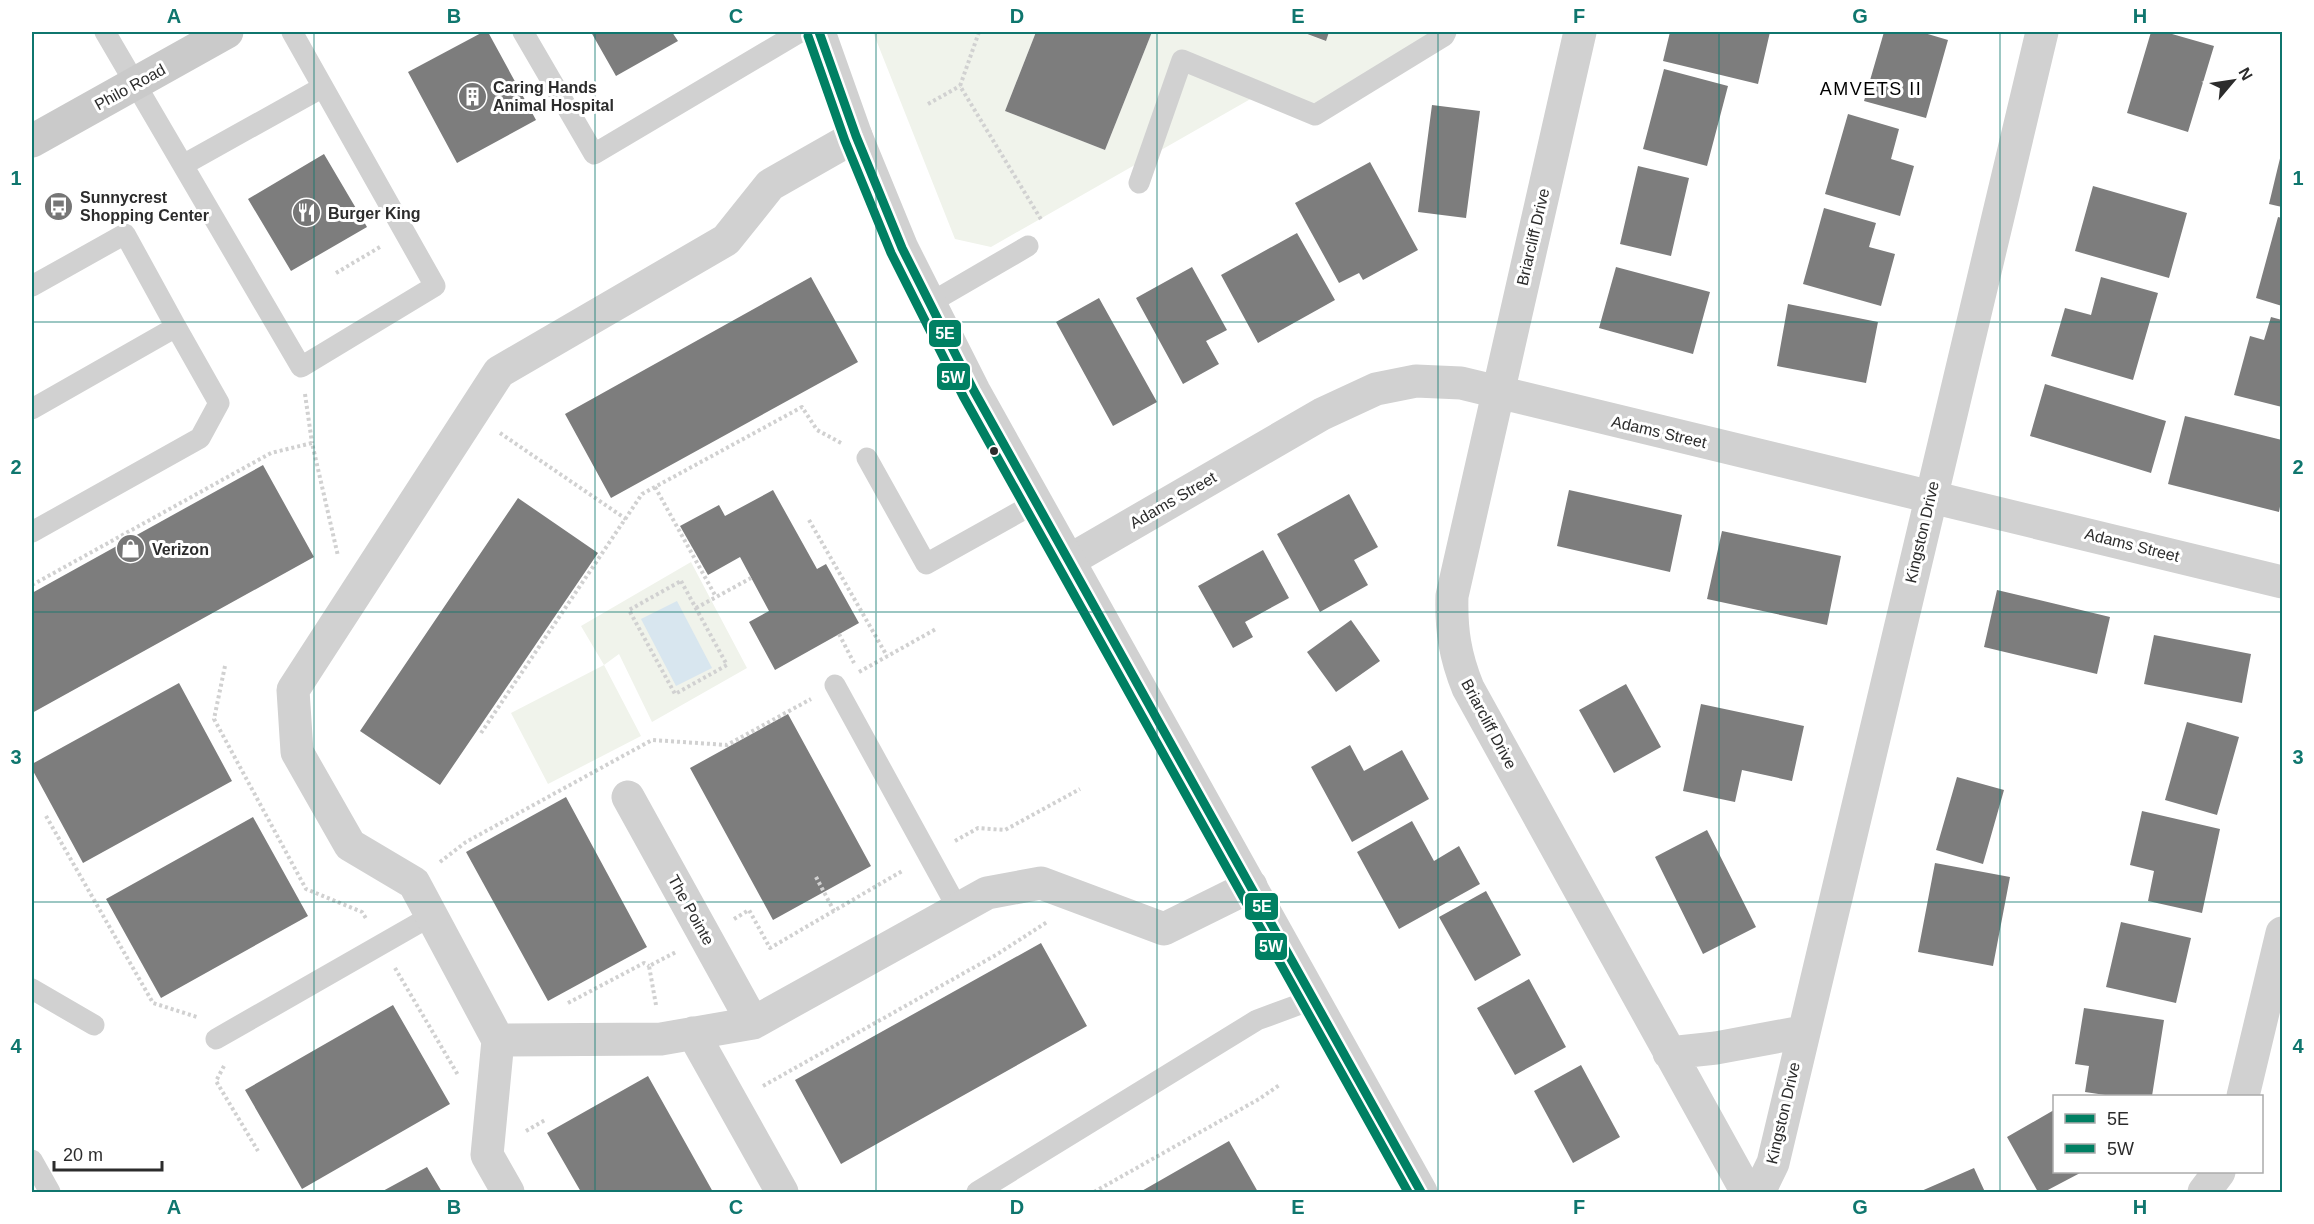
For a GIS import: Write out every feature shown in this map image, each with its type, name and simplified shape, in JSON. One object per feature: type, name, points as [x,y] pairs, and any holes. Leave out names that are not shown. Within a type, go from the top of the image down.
[{"type":"main road","name":"Philo Road","points":[[32,141],[227,32]]},
{"type":"street","points":[[819,32],[856,136],[902,248],[974,391],[1421,1192]]},
{"type":"street","name":"Briarcliff Drive","points":[[1580,32],[1452,596],[1451,632],[1456,657],[1468,688],[1747,1192]]},
{"type":"street","name":"Kingston Drive","points":[[1759,1192],[1773,1163],[1802,1032],[2042,32]]},
{"type":"street","points":[[508,1192],[487,1155],[498,1040],[414,883],[350,845],[297,753],[293,690],[499,372],[726,240],[770,185],[856,136]]},
{"type":"street","name":"Adams Street","points":[[1070,560],[1322,414],[1376,389],[1416,381],[1461,383],[2283,582]]},
{"type":"street","name":"The Pointe","points":[[628,797],[753,1023]]},
{"type":"street","points":[[498,1040],[677,1036],[753,1023],[987,893],[1041,883],[1164,929],[1251,886]]},
{"type":"street","points":[[2243,1095],[2283,933]]},
{"type":"street","name":"Kingston Drive","points":[[1669,1053],[1716,1048],[1802,1032]]},
{"type":"street","points":[[677,1036],[729,1099],[782,1192]]},
{"type":"street","points":[[2204,1192],[2218,1173]]},
{"type":"lane","points":[[105,32],[301,366],[435,286],[292,32]]},
{"type":"lane","points":[[524,32],[594,154],[800,32]]},
{"type":"lane","points":[[1139,183],[1182,60],[1315,115],[1444,36],[1446,32]]},
{"type":"lane","points":[[183,165],[323,87]]},
{"type":"lane","points":[[32,286],[125,234],[219,403],[200,438],[32,532]]},
{"type":"lane","points":[[930,303],[1028,246]]},
{"type":"lane","points":[[32,409],[176,327]]},
{"type":"lane","points":[[867,458],[926,564],[1037,502]]},
{"type":"lane","points":[[835,685],[958,909]]},
{"type":"lane","points":[[216,1039],[431,916]]},
{"type":"lane","points":[[32,988],[94,1025]]},
{"type":"lane","points":[[977,1192],[1257,1020],[1314,999]]},
{"type":"lane","points":[[32,1160],[50,1192]]},
{"type":"path","points":[[928,104],[960,86],[979,32]]},
{"type":"path","points":[[960,86],[1044,224]]},
{"type":"path","points":[[336,273],[404,233]]},
{"type":"path","points":[[301,366],[312,443],[349,604]]},
{"type":"path","points":[[482,733],[642,494],[802,407],[817,430],[867,458]]},
{"type":"path","points":[[472,414],[626,519]]},
{"type":"path","points":[[32,585],[271,453],[312,443]]},
{"type":"path","points":[[655,487],[716,597]]},
{"type":"path","points":[[809,520],[887,656]]},
{"type":"path","points":[[696,608],[751,578]]},
{"type":"path","points":[[681,581],[696,608],[727,665],[675,693],[629,610],[681,581]]},
{"type":"path","points":[[414,883],[466,842],[652,740],[727,745],[936,629]]},
{"type":"path","points":[[839,634],[859,672]]},
{"type":"path","points":[[225,666],[214,719],[306,889],[362,912],[459,1077]]},
{"type":"path","points":[[649,966],[749,910],[770,948],[978,828],[1005,830],[1080,789]]},
{"type":"path","points":[[46,816],[153,1003],[205,1020],[228,1057],[216,1082],[258,1151]]},
{"type":"path","points":[[816,877],[834,910]]},
{"type":"path","points":[[729,1099],[763,1085],[996,956],[1083,898]]},
{"type":"path","points":[[564,1005],[644,963],[649,966],[677,1036]]},
{"type":"path","points":[[1094,1192],[1259,1099],[1281,1083]]},
{"type":"shaded area","points":[[873,32],[1036,32],[1005,111],[1105,150],[1152,32],[1301,32],[1325,41],[1329,32],[1446,32],[1315,115],[1261,93],[991,247],[955,239]]},
{"type":"shaded area","points":[[691,562],[747,668],[652,722],[619,654],[604,665],[581,626]]},
{"type":"shaded area","points":[[677,601],[712,668],[676,686],[641,619]]},
{"type":"shaded area","points":[[604,665],[641,736],[548,784],[511,713]]},
{"type":"building","name":"Caring Hands Animal Hospital","points":[[483,32],[488,32],[536,120],[457,163],[408,72]]},
{"type":"building","points":[[591,32],[672,32],[678,41],[616,76]]},
{"type":"building","points":[[1036,32],[1152,32],[1105,150],[1005,111]]},
{"type":"building","points":[[1302,32],[1329,32],[1326,41]]},
{"type":"building","points":[[1670,32],[1770,32],[1758,84],[1663,61]]},
{"type":"building","points":[[1884,32],[1921,32],[1948,40],[1926,118],[1864,101]]},
{"type":"building","points":[[2151,32],[2165,32],[2214,46],[2188,132],[2127,113]]},
{"type":"building","points":[[1664,69],[1728,86],[1707,166],[1643,149]]},
{"type":"building","points":[[1432,105],[1480,111],[1466,218],[1418,212]]},
{"type":"building","points":[[1848,114],[1899,129],[1891,159],[1914,166],[1900,216],[1825,194]]},
{"type":"building","points":[[2282,150],[2282,207],[2269,204]]},
{"type":"building","name":"Burger King","points":[[324,154],[367,227],[291,271],[248,199]]},
{"type":"building","points":[[1370,162],[1418,250],[1363,280],[1359,273],[1339,283],[1295,203]]},
{"type":"building","points":[[1638,166],[1689,178],[1671,256],[1620,244]]},
{"type":"building","points":[[2093,186],[2187,213],[2169,278],[2075,251]]},
{"type":"building","points":[[1824,208],[1876,223],[1869,247],[1895,254],[1881,306],[1803,284]]},
{"type":"building","points":[[2278,217],[2282,218],[2282,306],[2256,298]]},
{"type":"building","points":[[1297,233],[1335,300],[1258,343],[1221,275]]},
{"type":"building","points":[[1192,267],[1227,330],[1206,341],[1219,364],[1183,384],[1136,298]]},
{"type":"building","points":[[1616,267],[1710,292],[1693,354],[1599,328]]},
{"type":"building","points":[[811,277],[858,362],[611,498],[565,414]]},
{"type":"building","points":[[2101,277],[2158,293],[2133,380],[2051,356],[2065,308],[2091,315]]},
{"type":"building","points":[[1099,298],[1157,402],[1113,426],[1056,322]]},
{"type":"building","points":[[1788,304],[1878,322],[1866,383],[1777,366]]},
{"type":"building","points":[[2271,317],[2282,320],[2282,407],[2234,395],[2250,336],[2264,340]]},
{"type":"building","points":[[2045,384],[2166,421],[2151,473],[2030,436]]},
{"type":"building","points":[[2185,416],[2282,440],[2282,496],[2279,512],[2168,484]]},
{"type":"building","points":[[263,465],[314,557],[32,713],[32,593]]},
{"type":"building","points":[[773,490],[817,569],[826,564],[859,623],[775,670],[749,622],[769,611],[740,557],[708,575],[680,526],[719,505],[725,516]]},
{"type":"building","points":[[1569,490],[1682,515],[1670,572],[1557,546]]},
{"type":"building","points":[[1349,494],[1378,547],[1354,560],[1368,585],[1320,612],[1277,534]]},
{"type":"building","points":[[518,498],[598,553],[440,785],[360,731]]},
{"type":"building","points":[[1722,531],[1841,556],[1827,625],[1707,599]]},
{"type":"building","points":[[1263,550],[1289,598],[1245,622],[1253,637],[1233,648],[1198,586]]},
{"type":"building","points":[[1997,590],[2110,617],[2097,674],[1984,647]]},
{"type":"building","points":[[1351,620],[1380,661],[1336,692],[1307,652]]},
{"type":"building","points":[[2154,635],[2251,654],[2242,703],[2144,684]]},
{"type":"building","points":[[179,683],[232,781],[83,863],[32,769],[32,764]]},
{"type":"building","points":[[1626,684],[1661,747],[1614,773],[1579,710]]},
{"type":"building","points":[[1701,704],[1804,726],[1792,781],[1742,770],[1735,802],[1683,791]]},
{"type":"building","points":[[788,714],[871,866],[773,920],[690,768]]},
{"type":"building","points":[[2187,722],[2239,737],[2217,815],[2165,800]]},
{"type":"building","points":[[1350,745],[1364,771],[1402,750],[1429,799],[1352,842],[1311,767]]},
{"type":"building","points":[[1957,777],[2004,790],[1983,864],[1936,850]]},
{"type":"building","points":[[566,797],[647,947],[548,1001],[466,852]]},
{"type":"building","points":[[2142,811],[2220,829],[2202,913],[2148,901],[2154,871],[2130,865]]},
{"type":"building","points":[[253,817],[308,916],[161,998],[106,899]]},
{"type":"building","points":[[1412,821],[1434,861],[1459,846],[1480,884],[1399,929],[1357,852]]},
{"type":"building","points":[[1707,830],[1756,927],[1703,954],[1655,857]]},
{"type":"building","points":[[1935,863],[2010,877],[1993,966],[1918,952]]},
{"type":"building","points":[[1486,891],[1521,955],[1475,981],[1439,917]]},
{"type":"building","points":[[2121,922],[2191,938],[2176,1003],[2106,987]]},
{"type":"building","points":[[1041,943],[1087,1026],[841,1164],[795,1080]]},
{"type":"building","points":[[1529,979],[1566,1047],[1515,1075],[1477,1008]]},
{"type":"building","points":[[393,1005],[450,1104],[302,1189],[245,1090]]},
{"type":"building","points":[[2084,1008],[2164,1020],[2152,1095],[2105,1095],[2085,1092],[2089,1066],[2075,1064]]},
{"type":"building","points":[[1581,1065],[1620,1137],[1573,1163],[1534,1091]]},
{"type":"building","points":[[648,1076],[713,1192],[581,1192],[547,1133]]},
{"type":"building","points":[[2053,1111],[2053,1173],[2080,1173],[2044,1192],[2038,1192],[2007,1137]]},
{"type":"building","points":[[1229,1141],[1258,1192],[1140,1192]]},
{"type":"building","points":[[427,1167],[442,1192],[381,1192]]},
{"type":"building","points":[[1974,1168],[1985,1192],[1919,1192]]},
{"type":"transit line","name":"5E","points":[[819,32],[856,136],[902,248],[974,391],[1421,1192]]},
{"type":"transit line","name":"5W","points":[[808,36],[845,141],[891,253],[963,396],[1408,1192]]},
{"type":"place","name":"Caring Hands Animal Hospital","points":[[472,96]]},
{"type":"place","name":"Sunnycrest Shopping Center","points":[[59,206]]},
{"type":"place","name":"Burger King","points":[[307,213]]},
{"type":"place","name":"Verizon","points":[[131,549]]},
{"type":"district","name":"AMVETS II","points":[[1871,89]]}]
